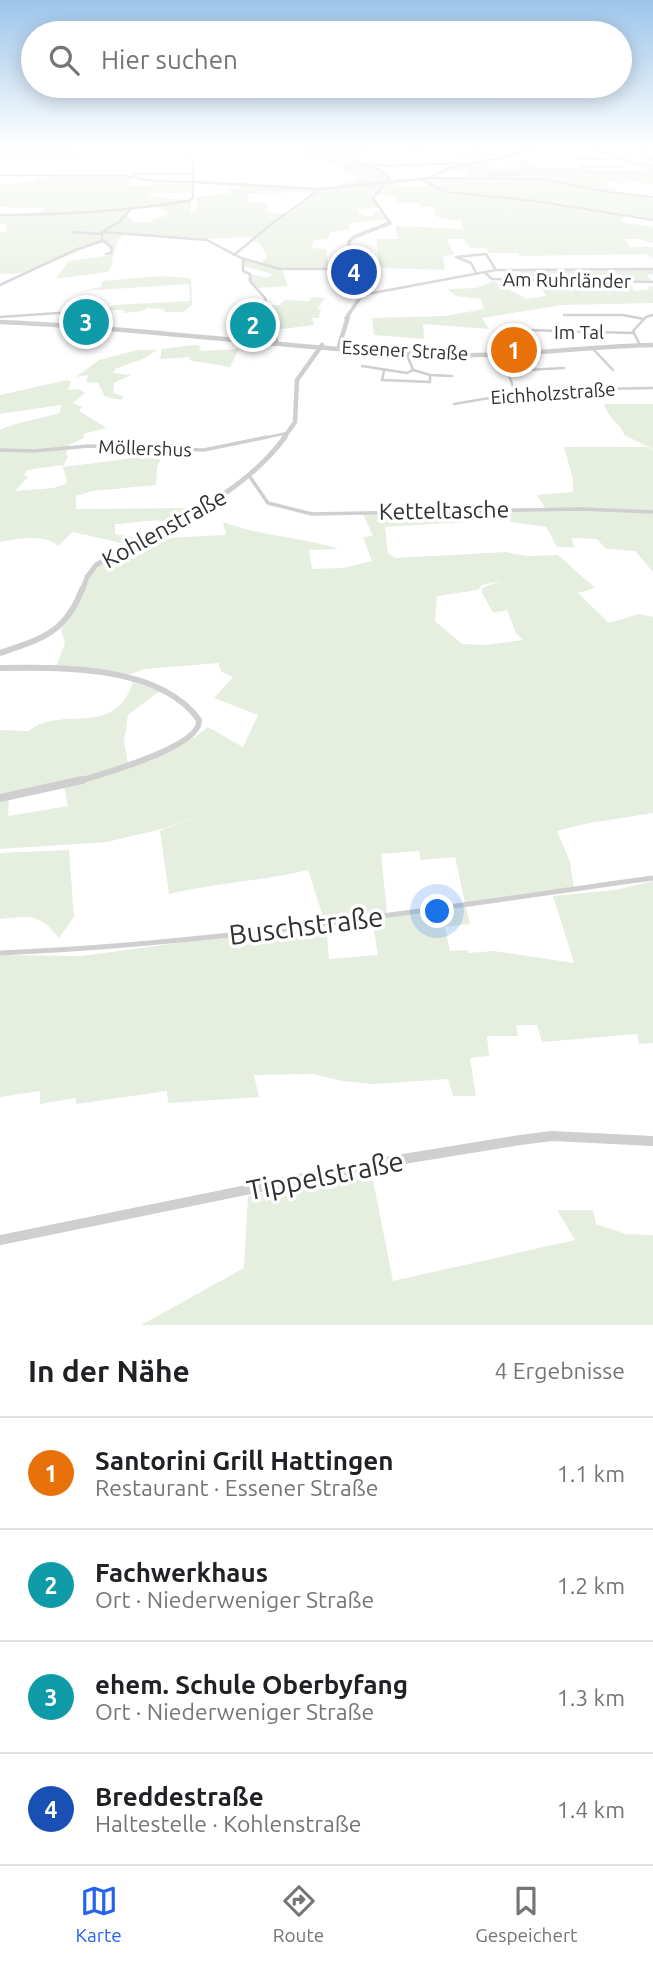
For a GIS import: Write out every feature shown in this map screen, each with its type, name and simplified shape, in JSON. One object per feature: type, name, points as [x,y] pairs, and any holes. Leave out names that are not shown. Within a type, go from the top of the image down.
[{"type":"street","points":[[0,215],[57,215],[144,208]]},
{"type":"street","points":[[234,255],[253,237],[293,208]]},
{"type":"street","points":[[362,295],[349,269],[351,239],[391,222],[380,208]]},
{"type":"street","points":[[577,208],[653,220]]},
{"type":"street","points":[[102,233],[123,220],[131,210]]},
{"type":"street","points":[[73,232],[205,240],[220,245],[224,251],[234,255],[282,269],[349,269]]},
{"type":"street","points":[[102,233],[103,240],[113,248],[111,253],[106,254]]},
{"type":"street","points":[[0,285],[103,240]]},
{"type":"street","points":[[476,273],[471,263],[456,257],[486,254],[496,270]]},
{"type":"street","points":[[243,258],[243,271],[250,275],[250,281],[265,298],[277,341]]},
{"type":"street","points":[[339,346],[345,321],[362,295],[496,270],[653,269]]},
{"type":"street","name":"Am Ruhrländer","points":[[483,272],[492,279],[653,282]]},
{"type":"street","points":[[0,320],[73,312]]},
{"type":"street","name":"Im Tal","points":[[564,314],[623,315],[644,319]]},
{"type":"street","name":"Im Tal","points":[[633,333],[644,319],[653,315]]},
{"type":"street","name":"Essener Straße","points":[[0,320],[455,355],[653,345]]},
{"type":"street","name":"Im Tal","points":[[526,330],[633,333]]},
{"type":"street","name":"Im Tal","points":[[633,333],[640,345]]},
{"type":"street","name":"Kohlenstraße","points":[[0,653],[60,629],[79,598],[88,573],[96,565],[125,548],[201,512],[250,477],[288,433],[297,417],[295,385],[322,345]]},
{"type":"street","points":[[592,348],[613,370]]},
{"type":"street","points":[[406,352],[413,370]]},
{"type":"street","points":[[501,353],[515,392]]},
{"type":"street","points":[[362,366],[402,374],[413,370],[430,375],[452,376]]},
{"type":"street","points":[[507,371],[564,368]]},
{"type":"street","points":[[384,371],[383,380],[390,382],[430,382],[430,375]]},
{"type":"street","name":"Eichholzstraße","points":[[454,404],[515,392],[568,388],[653,388]]},
{"type":"street","name":"Möllershus","points":[[0,450],[33,452],[89,446],[204,450],[288,433]]},
{"type":"street","name":"Ketteltasche","points":[[250,477],[270,505],[312,514],[582,509],[653,512]]},
{"type":"street","points":[[0,668],[85,670],[143,682],[180,702],[200,723],[192,737],[119,770],[66,786],[0,798]]},
{"type":"street","name":"Buschstraße","points":[[0,953],[100,949],[237,935],[653,878]]},
{"type":"street","name":"Tippelstraße","points":[[0,1240],[379,1163],[520,1140],[552,1136],[653,1141]]},
{"type":"shaded area","points":[[38,208],[141,208],[129,210],[127,215],[134,222],[152,222],[153,218],[167,213],[161,208],[191,208],[191,213],[198,208],[267,208],[267,212],[286,214],[294,208],[379,208],[358,209],[358,212],[365,216],[374,216],[374,212],[381,211],[389,219],[350,223],[349,230],[330,232],[328,239],[314,240],[312,248],[326,249],[329,269],[282,269],[288,286],[258,288],[250,280],[251,274],[267,278],[273,274],[242,266],[243,259],[261,263],[267,256],[259,242],[250,241],[252,237],[200,239],[125,233],[118,240],[108,272],[55,279],[69,261],[111,255],[108,246],[100,242],[27,273],[0,274],[0,232],[6,232],[7,224],[0,224],[0,215],[30,215],[32,212],[43,212],[45,208]]},
{"type":"shaded area","points":[[434,208],[653,208],[653,219],[625,215],[621,222],[653,227],[653,243],[626,239],[629,247],[653,247],[653,259],[648,254],[520,256],[518,253],[489,253],[486,248],[470,248],[464,239],[447,239],[454,255],[443,256],[445,270],[380,268],[376,239],[398,239],[395,226],[463,229],[461,221],[439,218],[432,210],[435,210]]},
{"type":"shaded area","points":[[653,270],[653,274],[647,275],[653,282],[627,280],[635,291],[653,286],[653,303],[562,305],[482,318],[489,329],[423,324],[424,339],[374,335],[372,318],[445,316],[484,309],[481,299],[456,296],[448,289],[476,288],[494,281],[526,299],[546,296],[536,280],[527,279],[519,271]]},
{"type":"shaded area","points":[[160,276],[191,278],[192,304],[184,312],[147,308],[143,311],[123,313],[125,311],[122,310],[103,311],[114,305],[190,301],[189,284],[82,291],[101,287],[102,281]]},
{"type":"shaded area","points":[[312,297],[325,298],[317,309],[321,309],[319,318],[312,318],[314,325],[274,330],[268,305],[279,305],[285,300],[309,301]]},
{"type":"shaded area","points":[[201,346],[199,350],[203,351],[239,349],[230,367],[189,360],[190,357],[160,359],[162,349]]},
{"type":"shaded area","points":[[137,350],[157,350],[145,358],[115,369],[113,373],[131,375],[114,383],[113,393],[123,396],[122,400],[105,397],[98,383],[86,382],[88,375],[76,377],[99,360]]},
{"type":"shaded area","points":[[67,380],[71,381],[68,390],[79,389],[85,393],[73,403],[82,407],[79,411],[107,428],[83,434],[84,438],[69,445],[63,467],[126,459],[151,449],[159,449],[157,454],[161,458],[157,467],[156,485],[93,491],[76,496],[76,509],[197,508],[174,524],[153,520],[115,524],[115,534],[143,539],[130,545],[73,532],[58,546],[38,538],[0,542],[0,430],[60,413],[61,405],[0,414],[0,395]],"holes":[[[62,465],[66,484],[53,488],[15,491],[29,476],[24,476],[27,470]]]},
{"type":"shaded area","points":[[604,404],[653,404],[653,449],[624,435]]},
{"type":"shaded area","points":[[564,447],[647,447],[653,450],[653,572],[635,551],[606,549],[597,539],[572,538],[574,547],[557,547],[546,527],[511,522],[506,510],[545,508],[537,495],[573,492],[573,479]]},
{"type":"shaded area","points":[[463,511],[464,522],[385,527],[388,553],[395,558],[506,552],[527,556],[558,555],[595,588],[578,593],[609,623],[639,614],[653,617],[653,813],[557,831],[570,862],[574,888],[465,903],[455,857],[421,860],[419,851],[381,854],[387,913],[324,920],[308,870],[169,894],[160,831],[209,812],[166,828],[107,842],[0,849],[0,800],[9,798],[8,816],[68,806],[64,787],[195,737],[208,727],[243,747],[258,715],[214,698],[233,677],[222,672],[218,663],[145,669],[125,676],[56,667],[65,643],[61,629],[81,597],[91,570],[145,539],[226,535],[223,522],[339,549],[309,550],[312,569],[343,568],[372,561],[363,537],[373,536],[362,512]],"holes":[[[501,581],[482,588],[493,613],[507,610],[516,633],[523,640],[486,645],[462,644],[435,621],[437,596],[478,590],[482,585]]]},
{"type":"shaded area","points":[[133,682],[160,691],[128,715],[124,742],[128,763],[82,779],[0,797],[0,730],[29,731],[56,720],[100,716],[113,710],[124,700]]},
{"type":"shaded area","points":[[69,850],[74,917],[59,938],[46,924],[33,918],[0,919],[0,853]]},
{"type":"shaded area","points":[[653,881],[653,1043],[639,1044],[637,1034],[542,1042],[537,1025],[516,1025],[518,1036],[487,1036],[489,1056],[470,1058],[476,1096],[453,1096],[448,1079],[373,1084],[342,1081],[313,1074],[254,1075],[259,1097],[168,1103],[167,1091],[76,1104],[76,1098],[40,1104],[40,1091],[0,1097],[0,955],[81,956],[326,923],[329,959],[378,955],[372,918],[466,907],[470,924],[445,927],[450,951],[494,951],[574,963],[553,896],[615,890]]},
{"type":"shaded area","points":[[371,1170],[393,1281],[575,1240],[557,1210],[593,1210],[596,1224],[626,1234],[653,1235],[653,1325],[141,1325],[244,1268],[248,1196]]},
{"type":"place","name":"Breddestraße","points":[[354,272]]},
{"type":"place","name":"ehem. Schule Oberbyfang","points":[[86,322]]},
{"type":"place","name":"Fachwerkhaus","points":[[253,325]]},
{"type":"place","name":"Santorini Grill Hattingen","points":[[514,350]]}]
